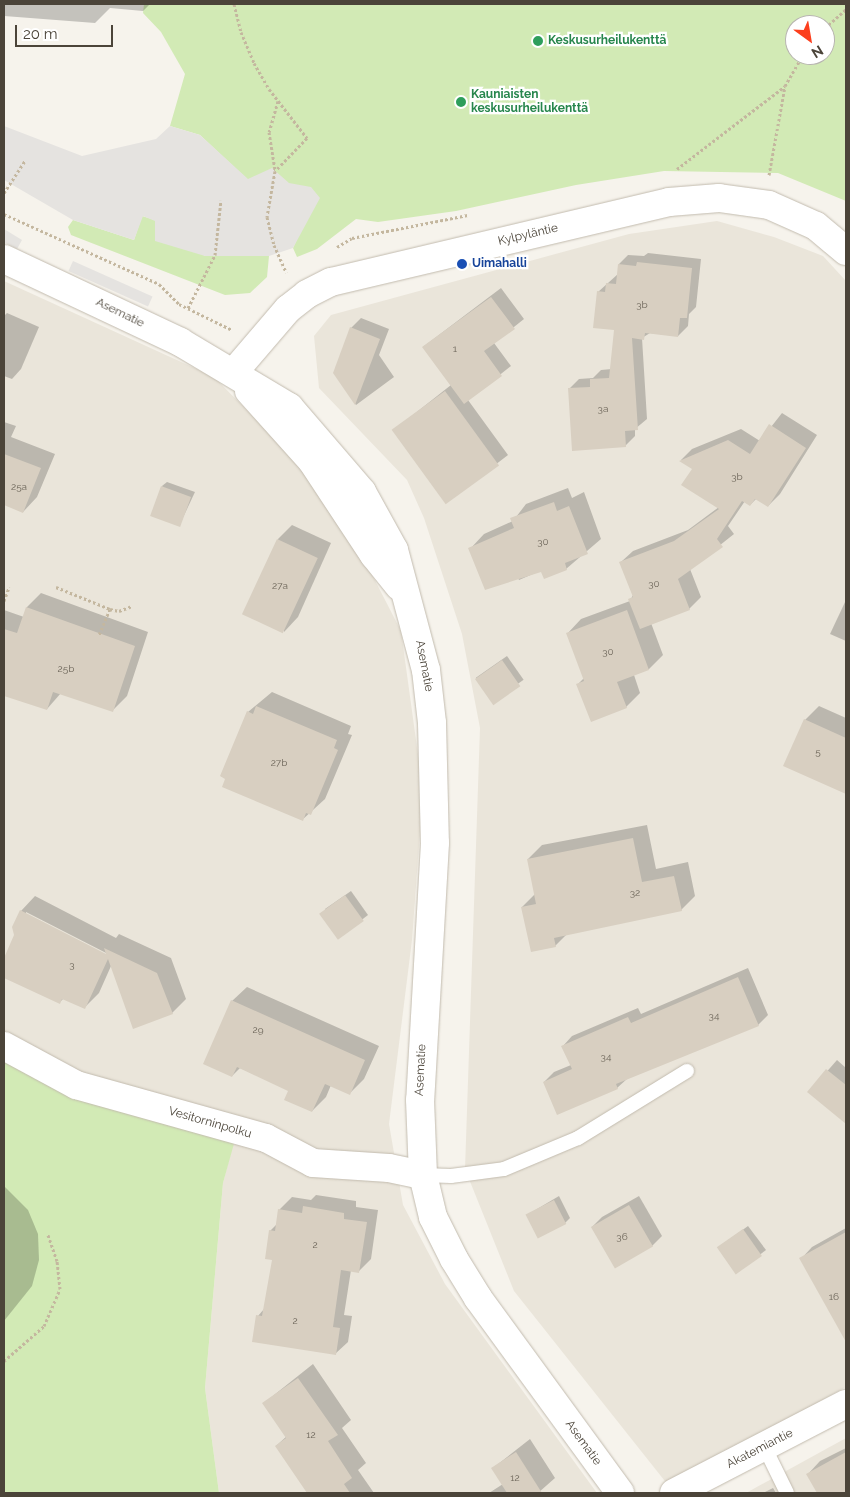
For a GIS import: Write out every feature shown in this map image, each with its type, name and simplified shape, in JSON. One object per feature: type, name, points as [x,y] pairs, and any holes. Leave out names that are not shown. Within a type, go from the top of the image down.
[{"type":"street","name":"Kylpyläntie","points":[[234,372],[288,309],[307,294],[331,282],[670,202],[719,198],[769,205],[816,226],[846,252]]},
{"type":"street","name":"Asematie","points":[[4,259],[180,342],[234,372],[272,419],[312,461],[374,555],[404,592],[426,670],[434,775],[435,843],[420,1100],[423,1175],[433,1217],[454,1259],[478,1298],[620,1493]]},
{"type":"street","name":"Vesitorninpolku","points":[[4,1046],[76,1085],[266,1138],[313,1163],[389,1168],[423,1175]]},
{"type":"street","name":"Akatemiantie","points":[[674,1493],[846,1404]]},
{"type":"lane","points":[[423,1175],[452,1176],[504,1169],[578,1138],[687,1071]]},
{"type":"lane","points":[[764,1446],[787,1493]]},
{"type":"path","points":[[234,4],[241,32],[254,63],[278,102],[307,138],[276,171]]},
{"type":"path","points":[[835,19],[846,9]]},
{"type":"path","points":[[768,183],[785,86],[797,65]]},
{"type":"path","points":[[673,172],[785,86]]},
{"type":"path","points":[[278,102],[269,132],[276,171],[268,217],[274,245],[289,277]]},
{"type":"path","points":[[4,193],[25,161]]},
{"type":"path","points":[[188,308],[215,255],[222,200]]},
{"type":"path","points":[[4,214],[159,284],[179,304],[230,328],[255,346]]},
{"type":"path","points":[[4,601],[8,587]]},
{"type":"path","points":[[56,587],[110,609],[119,611],[132,606]]},
{"type":"path","points":[[99,635],[110,609]]},
{"type":"path","points":[[4,1361],[44,1326],[60,1289],[58,1261],[48,1235]]},
{"type":"shaded area","points":[[4,126],[82,156],[156,139],[170,126],[200,135],[248,179],[272,168],[289,183],[311,187],[320,198],[293,248],[269,256],[205,256],[155,241],[155,221],[143,216],[134,240],[73,220],[4,180]]},
{"type":"shaded area","points":[[717,221],[774,237],[823,256],[846,281],[846,1387],[668,1485],[514,1291],[465,1169],[480,728],[462,634],[424,518],[407,480],[319,388],[314,336],[331,315],[629,234]]},
{"type":"shaded area","points":[[4,229],[22,240],[17,249],[4,242]]},
{"type":"shaded area","points":[[73,261],[152,296],[148,306],[69,271]]},
{"type":"shaded area","points":[[4,281],[214,377],[284,448],[347,526],[401,631],[423,791],[412,940],[389,1124],[403,1205],[445,1284],[597,1493],[219,1493],[205,1388],[223,1183],[234,1140],[4,1058]]},
{"type":"shaded area","points":[[846,1438],[846,1493],[746,1493]]},
{"type":"green space","name":"Kauniaisten keskusurheilukenttä","points":[[144,4],[846,4],[846,201],[778,173],[664,171],[576,185],[456,211],[378,222],[356,219],[317,249],[297,257],[293,248],[304,224],[248,180],[200,135],[170,126],[185,74],[161,32],[143,13]]},
{"type":"green space","points":[[142,216],[155,220],[205,256],[269,256],[267,277],[250,293],[225,295],[71,235],[68,227],[73,220],[134,240]]},
{"type":"green space","points":[[4,1058],[235,1140],[223,1183],[205,1388],[219,1493],[4,1493]]},
{"type":"building","points":[[637,262],[692,268],[687,318],[680,318],[678,337],[645,333],[644,340],[632,338],[638,430],[625,431],[626,447],[572,451],[568,388],[590,387],[590,379],[609,378],[614,330],[593,328],[597,291],[605,292],[606,283],[616,284],[618,264],[636,266]]},
{"type":"building","points":[[491,297],[515,329],[484,351],[502,376],[464,404],[422,347]]},
{"type":"building","points":[[350,327],[380,339],[355,405],[333,373]]},
{"type":"building","points":[[445,391],[499,465],[446,504],[392,430]]},
{"type":"building","points":[[769,424],[806,448],[768,507],[755,499],[750,506],[742,501],[717,539],[723,547],[678,579],[690,610],[640,629],[628,599],[633,597],[619,562],[674,541],[719,509],[681,485],[692,469],[679,461],[728,440],[750,454]]},
{"type":"building","points":[[4,454],[41,468],[23,513],[4,505]]},
{"type":"building","points":[[161,486],[191,497],[180,527],[150,516]]},
{"type":"building","points":[[554,502],[557,511],[569,506],[588,554],[565,563],[567,570],[544,579],[541,572],[485,590],[468,548],[514,528],[510,518]]},
{"type":"building","points":[[277,539],[318,558],[283,633],[242,614]]},
{"type":"building","points":[[26,607],[135,646],[113,712],[53,692],[47,710],[4,696],[4,629],[17,633]]},
{"type":"building","points":[[627,610],[649,670],[617,682],[627,708],[591,722],[576,684],[584,681],[566,633]]},
{"type":"building","points":[[502,660],[520,686],[493,705],[475,679]]},
{"type":"building","points":[[256,706],[337,740],[334,748],[338,750],[311,815],[306,813],[303,821],[222,787],[225,779],[220,776],[247,711],[253,714]]},
{"type":"building","points":[[804,719],[846,738],[846,794],[783,766]]},
{"type":"building","points":[[633,838],[642,882],[674,876],[682,911],[554,938],[556,947],[531,952],[521,907],[536,904],[527,859]]},
{"type":"building","points":[[345,895],[364,921],[338,940],[319,914]]},
{"type":"building","points":[[20,910],[106,954],[104,948],[157,973],[173,1014],[133,1029],[108,959],[85,1009],[62,999],[60,1004],[4,978],[4,958],[14,935],[12,927]]},
{"type":"building","points":[[738,977],[759,1026],[616,1084],[618,1089],[557,1115],[543,1082],[572,1069],[561,1046],[628,1017],[631,1023]]},
{"type":"building","points":[[231,1000],[365,1060],[350,1095],[325,1084],[312,1112],[284,1100],[288,1091],[237,1067],[232,1077],[203,1064]]},
{"type":"building","points":[[826,1069],[846,1085],[846,1124],[807,1092]]},
{"type":"building","points":[[554,1200],[566,1224],[538,1239],[525,1215]]},
{"type":"building","points":[[629,1205],[653,1247],[615,1269],[591,1227]]},
{"type":"building","points":[[303,1206],[344,1213],[344,1219],[367,1222],[359,1273],[341,1270],[333,1327],[340,1328],[336,1355],[252,1342],[256,1315],[262,1316],[272,1260],[265,1259],[269,1230],[275,1231],[278,1209],[302,1213]]},
{"type":"building","points":[[743,1229],[762,1256],[736,1274],[717,1247]]},
{"type":"building","points":[[846,1232],[846,1342],[799,1258]]},
{"type":"building","points":[[298,1378],[338,1435],[328,1441],[352,1478],[344,1484],[350,1493],[307,1493],[275,1446],[286,1438],[262,1403]]},
{"type":"building","points":[[516,1452],[542,1493],[507,1493],[491,1468]]},
{"type":"building","points":[[846,1452],[846,1493],[817,1493],[806,1474]]},
{"type":"place","name":"Keskusurheilukenttä","points":[[538,41]]},
{"type":"place","name":"Kauniaisten keskusurheilukenttä","points":[[461,102]]},
{"type":"place","name":"Uimahalli","points":[[462,264]]}]
